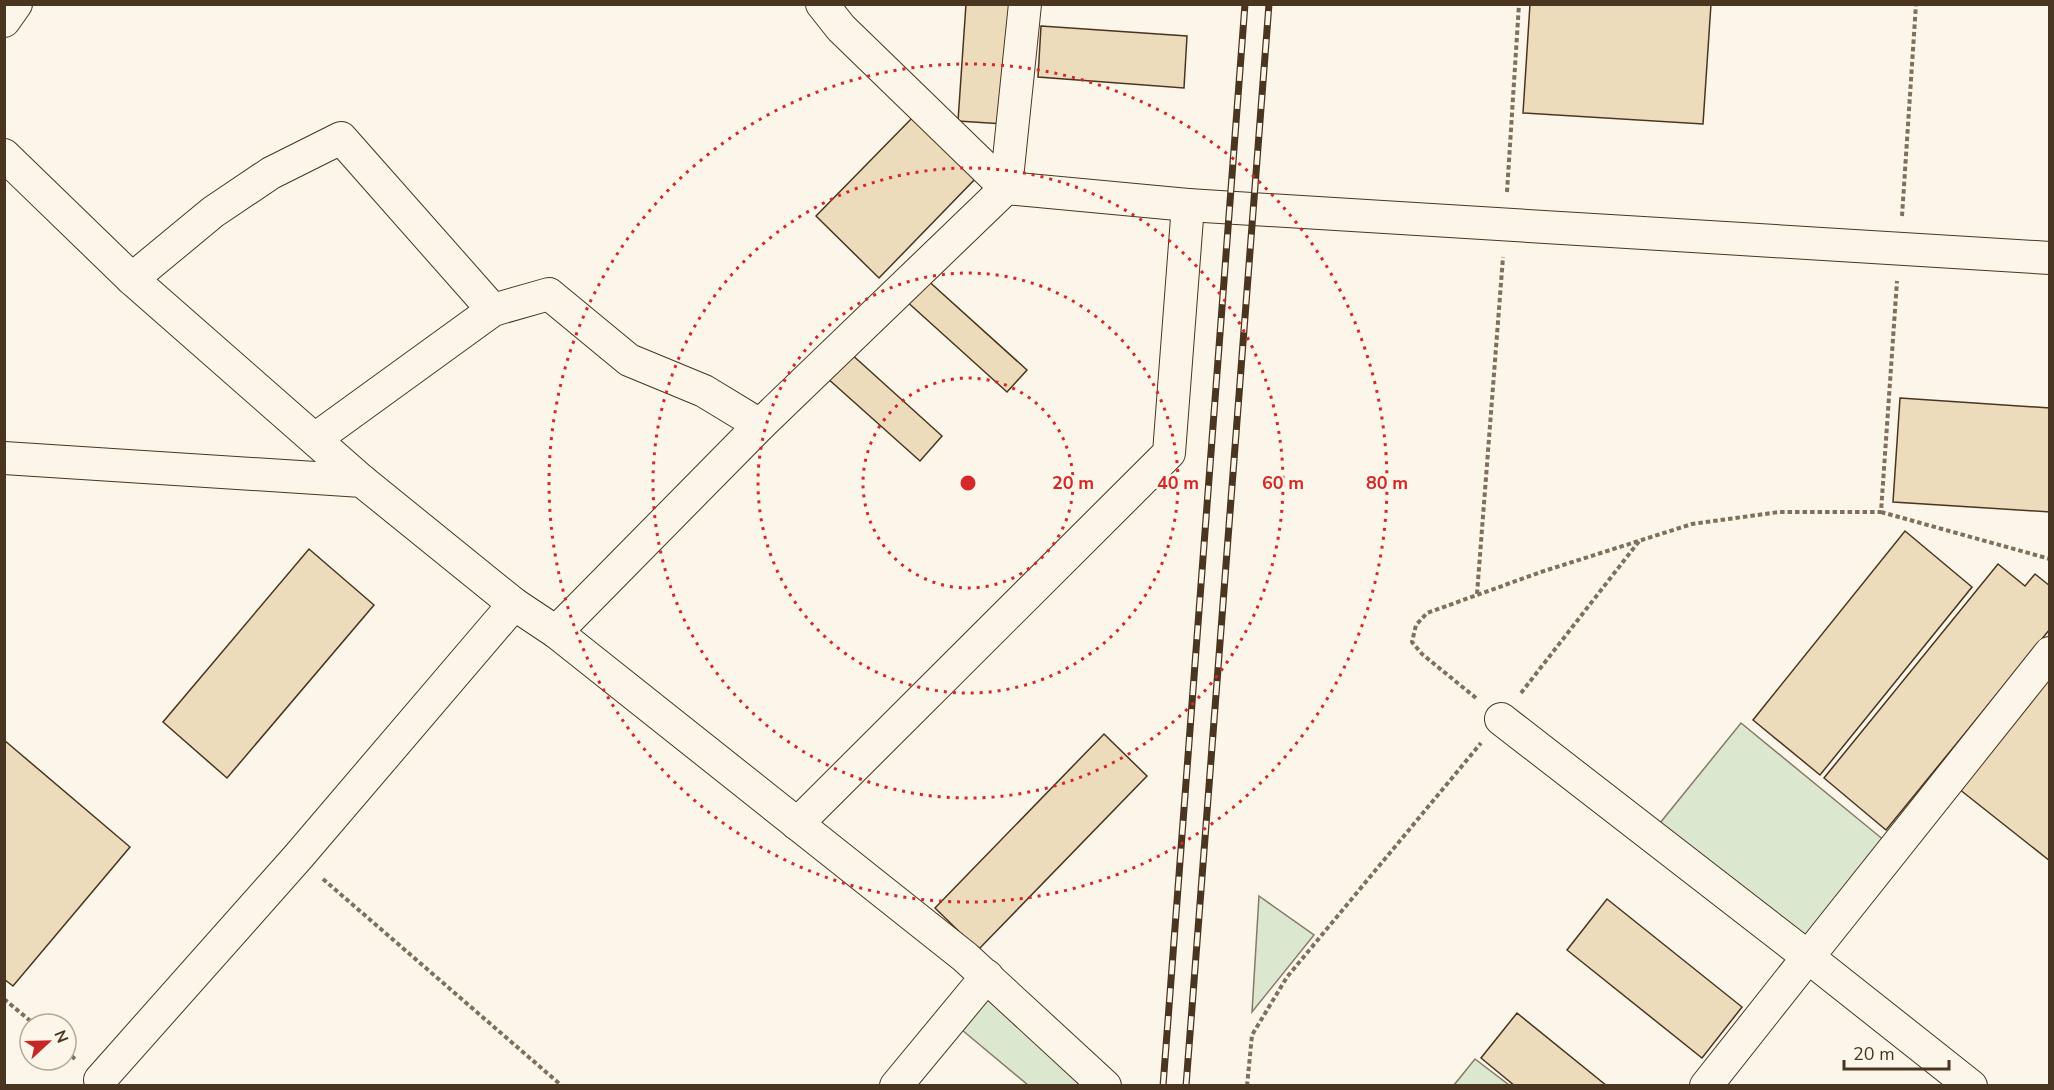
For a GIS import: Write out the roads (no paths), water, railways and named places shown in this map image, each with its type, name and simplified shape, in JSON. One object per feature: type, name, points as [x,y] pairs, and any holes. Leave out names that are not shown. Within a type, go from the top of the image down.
[{"type":"street","points":[[4,21],[16,4]]},
{"type":"street","points":[[822,4],[842,28],[1006,188],[1188,205],[2049,258]]},
{"type":"street","points":[[556,632],[759,424],[1006,188],[1025,4]]},
{"type":"street","points":[[132,279],[213,212],[242,192],[271,173],[341,138],[493,310]]},
{"type":"street","points":[[4,154],[132,279],[362,481],[514,604],[556,632],[987,976],[1105,1086]]},
{"type":"street","points":[[797,824],[1169,453],[1188,205]]},
{"type":"street","points":[[315,439],[493,310],[549,294],[629,360],[704,391],[759,424]]},
{"type":"street","points":[[4,458],[362,481]]},
{"type":"street","points":[[100,1080],[298,857],[514,604]]},
{"type":"street","points":[[1706,1086],[2049,653]]},
{"type":"street","points":[[1501,719],[1971,1086]]},
{"type":"street","points":[[896,1086],[987,976]]},
{"type":"railway","points":[[1163,1086],[1245,4]]},
{"type":"railway","points":[[1186,1086],[1269,4]]}]
